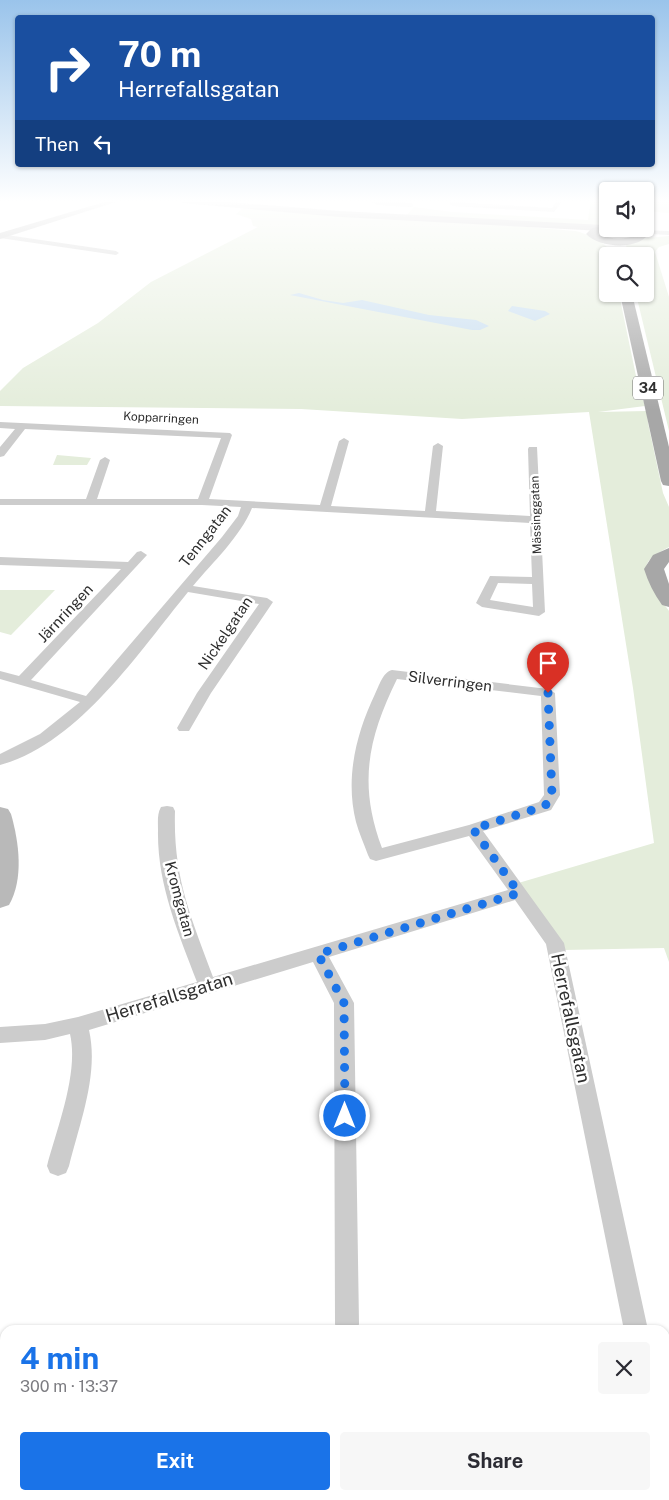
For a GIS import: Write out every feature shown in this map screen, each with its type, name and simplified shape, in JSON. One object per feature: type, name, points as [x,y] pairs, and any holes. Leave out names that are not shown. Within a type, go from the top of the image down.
[{"type":"main road","name":"34","points":[[628,302],[669,481]]},
{"type":"main road","points":[[666,593],[657,580],[654,569],[660,559],[669,554]]},
{"type":"street","name":"Kopparringen","points":[[0,424],[227,435],[202,502]]},
{"type":"street","points":[[0,454],[22,426]]},
{"type":"street","points":[[325,508],[344,441]]},
{"type":"street","points":[[430,514],[438,446]]},
{"type":"street","name":"Mässinggatan","points":[[533,449],[536,520],[538,581],[539,612],[482,603],[494,579],[538,581]]},
{"type":"street","points":[[90,502],[105,460]]},
{"type":"street","points":[[0,502],[202,502],[248,504]]},
{"type":"street","name":"Tenngatan","points":[[0,760],[50,736],[70,721],[90,701],[235,528],[248,504],[536,520]]},
{"type":"street","name":"Järnringen","points":[[22,681],[142,555]]},
{"type":"street","name":"Järnringen","points":[[0,561],[131,566]]},
{"type":"street","name":"Nickelgatan","points":[[184,588],[267,602],[204,693],[184,728]]},
{"type":"street","name":"Silverringen","points":[[392,674],[548,693],[552,795],[545,806],[473,829],[376,855],[363,816],[360,764],[362,745],[369,723],[392,674]]},
{"type":"street","points":[[0,675],[90,701]]},
{"type":"street","name":"Kromgatan","points":[[167,811],[166,840],[170,876],[181,915],[207,985]]},
{"type":"street","points":[[0,814],[6,846],[5,875],[0,899]]},
{"type":"street","points":[[473,829],[519,893]]},
{"type":"street","name":"Herrefallsgatan","points":[[0,1035],[45,1032],[78,1025],[519,893],[555,943],[635,1325]]},
{"type":"street","points":[[318,954],[344,1003],[347,1324]]},
{"type":"street","points":[[58,1166],[82,1071],[83,1047],[78,1025]]},
{"type":"green space","points":[[174,270],[599,270],[599,302],[621,302],[636,376],[645,406],[598,412],[647,411],[663,493],[669,507],[669,547],[656,554],[647,564],[646,569],[650,582],[669,611],[669,962],[664,948],[564,950],[515,884],[654,843],[633,688],[589,412],[462,419],[301,409],[0,406],[0,391],[23,368],[98,323],[151,282]]},
{"type":"green space","points":[[654,270],[661,270],[669,297],[669,431],[638,302],[654,302]]},
{"type":"green space","points":[[57,455],[91,458],[87,465],[53,465]]},
{"type":"green space","points":[[0,590],[55,590],[11,635],[0,632]]},
{"type":"water","points":[[299,293],[323,300],[343,303],[362,300],[429,315],[476,320],[489,326],[480,330],[472,330],[290,295]]},
{"type":"water","points":[[512,306],[545,311],[550,314],[535,321],[508,311]]},
{"type":"route","points":[[345,1116],[344,1003],[318,954],[519,893],[473,829],[545,806],[552,795],[548,693]]}]
